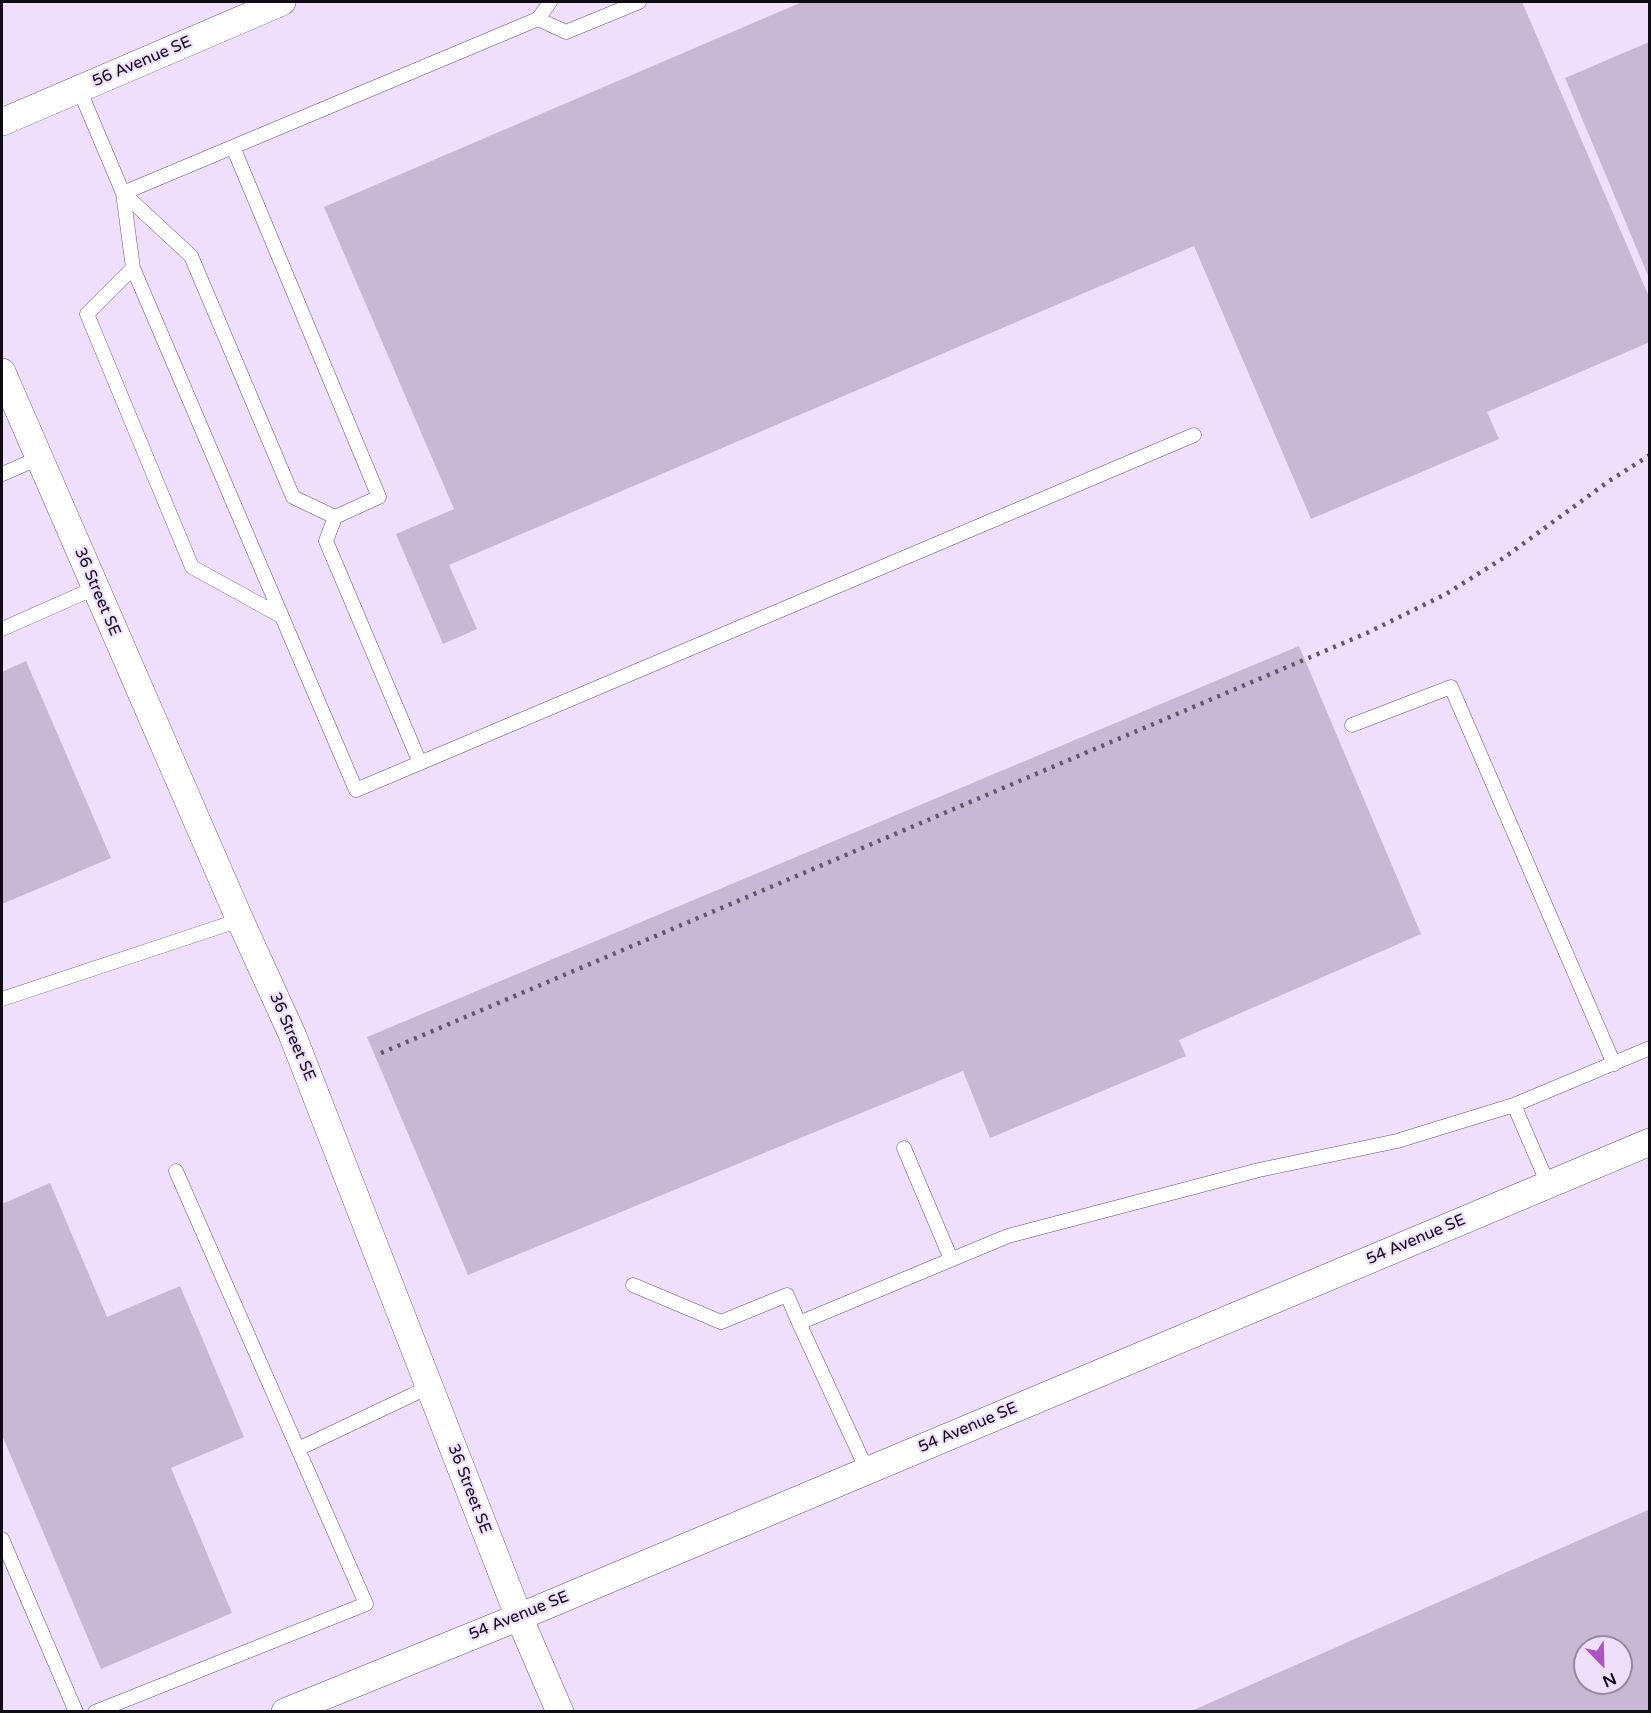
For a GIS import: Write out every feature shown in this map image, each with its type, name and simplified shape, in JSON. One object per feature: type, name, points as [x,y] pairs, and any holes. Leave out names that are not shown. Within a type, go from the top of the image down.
[{"type":"street","name":"56 Avenue SE","points":[[2,122],[282,2]]},
{"type":"street","name":"36 Street SE","points":[[2,372],[240,920],[292,1034],[519,1617],[560,1712]]},
{"type":"street","name":"54 Avenue SE","points":[[285,1712],[519,1617],[1650,1142]]},
{"type":"lane","points":[[123,193],[538,19],[550,2]]},
{"type":"lane","points":[[538,19],[566,32],[639,2]]},
{"type":"lane","points":[[79,89],[123,193],[132,268],[356,790],[1194,435]]},
{"type":"lane","points":[[233,147],[379,496],[335,517],[326,541],[420,763]]},
{"type":"lane","points":[[123,193],[191,256],[294,497],[335,517]]},
{"type":"lane","points":[[132,268],[87,314],[192,567],[281,616]]},
{"type":"lane","points":[[2,474],[39,458]]},
{"type":"lane","points":[[2,629],[95,588]]},
{"type":"lane","points":[[1352,725],[1451,687],[1614,1064]]},
{"type":"lane","points":[[2,999],[240,920]]},
{"type":"lane","points":[[799,1323],[1008,1236],[1259,1170],[1397,1141],[1514,1105],[1650,1048]]},
{"type":"lane","points":[[1514,1105],[1548,1184]]},
{"type":"lane","points":[[904,1148],[951,1259]]},
{"type":"lane","points":[[96,1712],[366,1604],[176,1172]]},
{"type":"lane","points":[[633,1284],[721,1322],[787,1295],[867,1470]]},
{"type":"lane","points":[[298,1449],[429,1387]]},
{"type":"lane","points":[[2,1539],[76,1712]]},
{"type":"building","points":[[802,2],[1522,2],[1650,299],[1650,342],[1487,412],[1499,439],[1311,519],[1194,246],[449,565],[477,629],[443,644],[396,534],[454,509],[324,207]]},
{"type":"building","points":[[1649,42],[1649,278],[1565,78]]},
{"type":"building","points":[[1299,646],[1421,934],[1179,1040],[1186,1056],[990,1138],[963,1071],[468,1275],[367,1037]]},
{"type":"building","points":[[26,661],[111,858],[2,904],[2,672]]},
{"type":"building","points":[[50,1183],[107,1317],[180,1286],[244,1437],[171,1468],[232,1613],[101,1669],[2,1435],[2,1204]]},
{"type":"building","points":[[1650,1509],[1650,1712],[1189,1712]]},
{"type":"railway","points":[[381,1053],[1367,633],[1446,594],[1505,557],[1609,481],[1650,455]]}]
